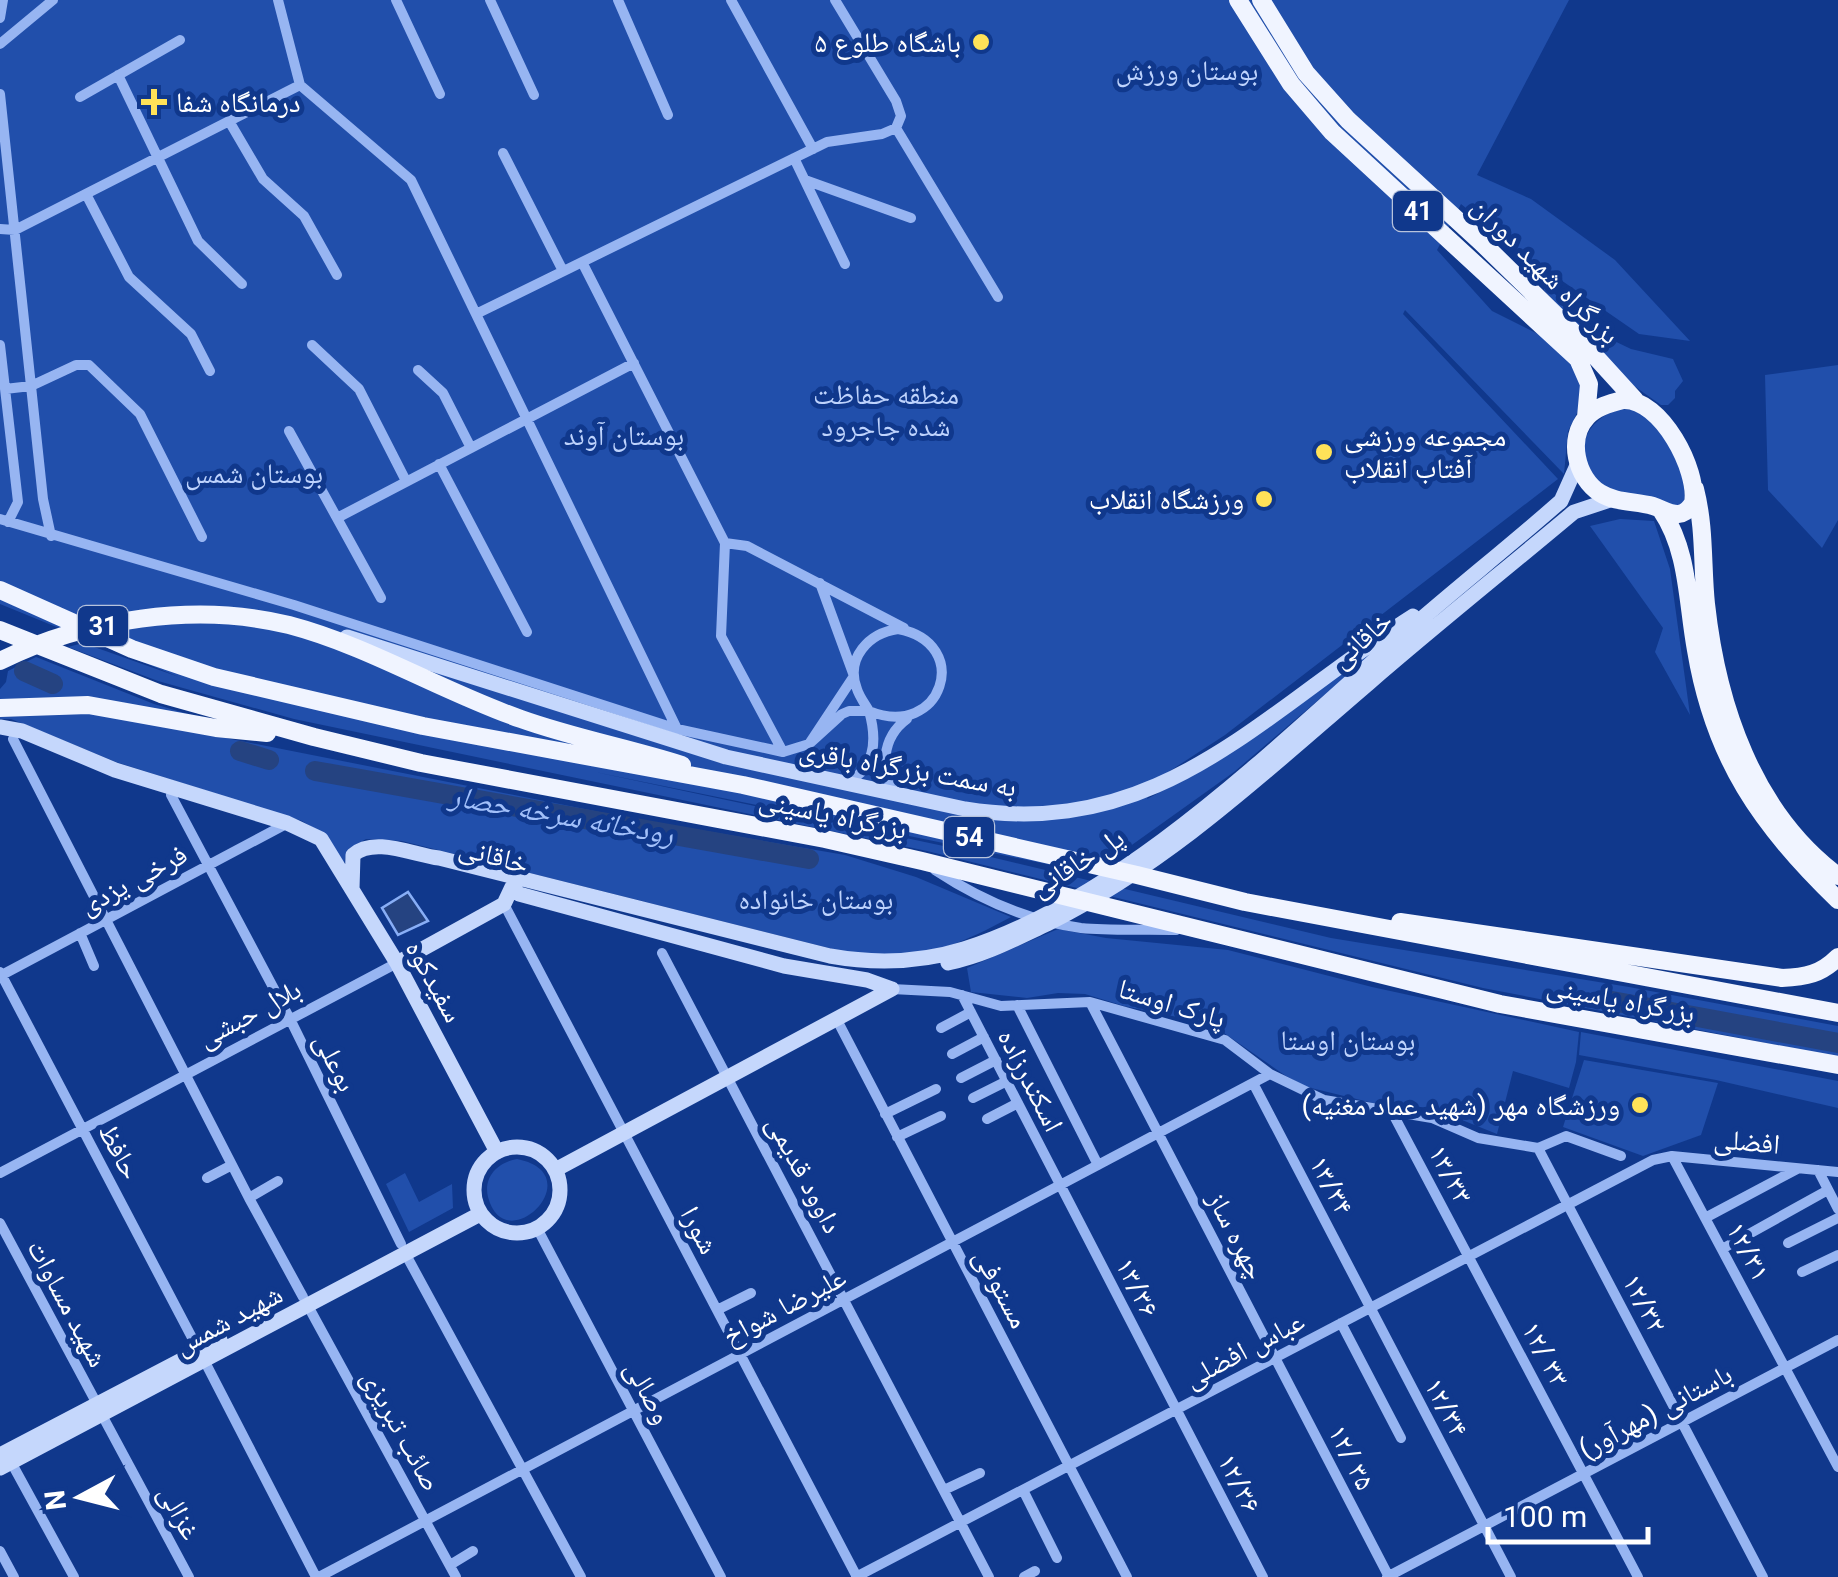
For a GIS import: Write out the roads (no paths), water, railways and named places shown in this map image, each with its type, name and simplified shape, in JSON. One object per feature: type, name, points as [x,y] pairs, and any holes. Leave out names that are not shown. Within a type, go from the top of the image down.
[{"type":"highway","name":"بزرگراه شهید دوران","points":[[1238,0],[1291,84],[1332,132],[1578,359],[1589,384],[1586,417]]},
{"type":"highway","name":"بزرگراه شهید دوران","points":[[1260,0],[1306,73],[1348,120],[1530,289],[1635,400]]},
{"type":"highway","points":[[1586,417],[1614,402],[1635,400]]},
{"type":"highway","name":"41","points":[[1635,400],[1656,412],[1668,427],[1695,489],[1703,529],[1706,601],[1715,672],[1730,720],[1750,765],[1780,815],[1822,864],[1838,876]]},
{"type":"highway","name":"41","points":[[1578,463],[1578,436],[1586,417]]},
{"type":"highway","points":[[1578,463],[1590,486],[1613,499],[1674,516],[1694,503],[1695,489]]},
{"type":"highway","points":[[1660,510],[1680,549],[1701,678],[1726,754],[1770,829],[1838,900]]},
{"type":"highway","name":"بزرگراه یاسینی","points":[[0,590],[132,650],[214,677],[423,726],[743,785],[1245,902],[1838,1013]]},
{"type":"highway","name":"31","points":[[0,662],[35,644],[145,618],[212,616],[290,626]]},
{"type":"highway","points":[[290,626],[520,719],[743,785]]},
{"type":"highway","name":"بزرگراه یاسینی","points":[[0,630],[161,694],[421,763],[825,839],[1500,1004],[1838,1065]]},
{"type":"highway","points":[[0,662],[1,681]]},
{"type":"highway","points":[[0,708],[88,705],[216,728],[314,737]]},
{"type":"highway","points":[[1368,926],[1404,922],[1782,978],[1807,977],[1826,968],[1838,956]]},
{"type":"main road","name":"خاقانی","points":[[1178,844],[1246,790],[1568,507],[1578,463]]},
{"type":"main road","name":"خاقانی","points":[[1161,838],[1237,781],[1471,579],[1568,507],[1613,499]]},
{"type":"main road","name":"به سمت بزرگراه باقری","points":[[290,626],[312,626],[650,735],[842,785],[991,814],[1044,815],[1095,808],[1146,792],[1220,752],[1374,641],[1471,579]]},
{"type":"main road","points":[[0,727],[22,730],[154,783],[287,823]]},
{"type":"main road","name":"سفیدکوه","points":[[287,823],[321,839],[397,962],[498,1152]]},
{"type":"main road","name":"پل خاقانی","points":[[1019,926],[1082,894],[1161,838]]},
{"type":"main road","name":"پل خاقانی","points":[[1039,928],[1118,884],[1178,844]]},
{"type":"main road","points":[[352,889],[350,862],[359,849],[386,848],[420,856]]},
{"type":"main road","name":"خاقانی","points":[[420,856],[818,954],[865,962],[900,961],[951,952],[1019,926]]},
{"type":"main road","name":"خاقانی","points":[[420,856],[438,866],[512,887],[734,942],[864,969],[900,969],[968,958],[998,949],[1039,928]]},
{"type":"main road","points":[[504,904],[512,887],[519,894],[784,966],[867,980],[892,989]]},
{"type":"main road","name":"بلال حبشی","points":[[397,962],[504,904]]},
{"type":"main road","points":[[555,1170],[892,989]]},
{"type":"main road","points":[[524,1148],[547,1160],[555,1170],[559,1196],[555,1209],[537,1228],[510,1232],[498,1228],[478,1210],[474,1183],[479,1170],[498,1152],[524,1148]]},
{"type":"main road","name":"شهید شمس","points":[[4,1455],[100,1409],[478,1210]]},
{"type":"street","points":[[0,18],[3,0]]},
{"type":"street","points":[[278,0],[300,85],[411,180],[677,728]]},
{"type":"street","points":[[396,0],[440,94]]},
{"type":"street","points":[[490,0],[534,94]]},
{"type":"street","points":[[618,0],[668,115]]},
{"type":"street","points":[[731,0],[813,148]]},
{"type":"street","points":[[476,314],[813,148],[896,128],[901,116],[896,101],[836,0]]},
{"type":"street","points":[[0,44],[47,1]]},
{"type":"street","points":[[80,97],[180,40]]},
{"type":"street","points":[[118,75],[198,241],[242,284]]},
{"type":"street","points":[[0,229],[14,230],[300,85]]},
{"type":"street","points":[[0,94],[43,499],[51,536]]},
{"type":"street","points":[[229,121],[263,179],[304,216],[337,275]]},
{"type":"street","points":[[896,128],[998,297]]},
{"type":"street","points":[[503,153],[563,271]]},
{"type":"street","points":[[794,158],[845,264]]},
{"type":"street","points":[[805,180],[911,218]]},
{"type":"street","points":[[86,194],[129,277],[192,334],[210,371]]},
{"type":"street","points":[[582,262],[726,543],[721,636],[782,752]]},
{"type":"street","points":[[0,344],[18,502],[4,520],[294,606],[677,728],[782,752],[809,744],[849,711],[889,717],[912,715]]},
{"type":"street","points":[[312,345],[360,390],[406,482]]},
{"type":"street","points":[[337,518],[634,363]]},
{"type":"street","points":[[5,390],[31,386],[76,364],[90,365],[140,414],[202,537]]},
{"type":"street","points":[[418,370],[444,394],[471,448]]},
{"type":"street","points":[[289,431],[381,598]]},
{"type":"street","points":[[439,464],[527,632]]},
{"type":"street","points":[[726,543],[747,546],[820,583],[927,640],[936,652],[942,666],[937,694],[929,705],[898,725],[890,737],[885,763],[887,781],[898,796]]},
{"type":"street","points":[[820,583],[857,690],[869,711],[874,734],[872,754],[862,774],[842,785]]},
{"type":"street","points":[[809,744],[854,676],[855,662],[872,638],[885,631],[909,631]]},
{"type":"street","name":"صائب تبریزی","points":[[13,739],[249,1198],[456,1577]]},
{"type":"street","name":"بوعلی","points":[[171,795],[290,1019],[403,1248],[582,1577]]},
{"type":"street","name":"فرخی یزدی","points":[[0,974],[287,823]]},
{"type":"street","points":[[922,861],[973,895],[1060,924],[1082,928],[1199,930]]},
{"type":"street","name":"شورا","points":[[504,904],[857,1577]]},
{"type":"street","points":[[80,933],[94,966]]},
{"type":"street","name":"داوود قدیمی","points":[[662,953],[989,1577]]},
{"type":"street","name":"بلال حبشی","points":[[0,1173],[397,962]]},
{"type":"street","name":"حافظ","points":[[0,974],[318,1577]]},
{"type":"street","name":"پارک اوستا","points":[[892,989],[928,990],[1001,1006],[1090,1002],[1225,1040],[1270,1074],[1324,1100],[1432,1118],[1478,1138],[1538,1148],[1566,1136],[1621,1156]]},
{"type":"street","name":"اسکندرزاده","points":[[962,996],[1060,1186]]},
{"type":"street","name":"چهره ساز","points":[[1090,1002],[1275,1358]]},
{"type":"street","points":[[1017,1005],[1098,1166]]},
{"type":"street","points":[[941,1028],[971,1012]]},
{"type":"street","name":"مستوفی","points":[[837,1020],[1127,1577]]},
{"type":"street","points":[[952,1054],[984,1037]]},
{"type":"street","points":[[960,1078],[996,1060]]},
{"type":"street","name":"علیرضا شواخ","points":[[318,1577],[1270,1074]]},
{"type":"street","points":[[974,1098],[1007,1081]]},
{"type":"street","name":"۱۳/۳۴","points":[[1253,1084],[1370,1308]]},
{"type":"street","points":[[886,1114],[936,1089]]},
{"type":"street","points":[[986,1120],[1018,1102]]},
{"type":"street","name":"۱۳/۳۳","points":[[1394,1114],[1469,1256]]},
{"type":"street","points":[[898,1136],[940,1116]]},
{"type":"street","name":"۱۲/۳۲","points":[[1538,1148],[1763,1577]]},
{"type":"street","name":"افضلی","points":[[1652,1160],[1672,1156],[1838,1172]]},
{"type":"street","name":"۱۲/۳۱","points":[[1672,1156],[1838,1467]]},
{"type":"street","name":"عباس افضلی","points":[[857,1577],[1652,1160]]},
{"type":"street","points":[[207,1178],[232,1165]]},
{"type":"street","points":[[1705,1218],[1798,1168]]},
{"type":"street","points":[[1818,1170],[1838,1209]]},
{"type":"street","points":[[249,1198],[278,1181]]},
{"type":"street","name":"۱۳/۳۶","points":[[1060,1186],[1176,1409]]},
{"type":"street","points":[[1722,1249],[1828,1190]]},
{"type":"street","points":[[1788,1243],[1838,1218]]},
{"type":"street","name":"شهید مساوات","points":[[0,1223],[100,1409]]},
{"type":"street","name":"وصالی","points":[[537,1228],[721,1577]]},
{"type":"street","points":[[1802,1272],[1838,1255]]},
{"type":"street","name":"۱۲/ ۳۳","points":[[1469,1256],[1638,1577]]},
{"type":"street","points":[[716,1310],[751,1292]]},
{"type":"street","name":"۱۲/۳۴","points":[[1370,1308],[1511,1577]]},
{"type":"street","points":[[1341,1323],[1401,1438]]},
{"type":"street","name":"باستانی (مهرآور)","points":[[1388,1577],[1838,1340]]},
{"type":"street","name":"۱۲/ ۳۵","points":[[1275,1358],[1388,1577]]},
{"type":"street","name":"غزالی","points":[[100,1409],[189,1577]]},
{"type":"street","name":"۱۲/۳۶","points":[[1176,1409],[1263,1577]]},
{"type":"street","points":[[4,1455],[74,1577]]},
{"type":"street","points":[[944,1490],[980,1473]]},
{"type":"street","points":[[1023,1490],[1057,1558]]},
{"type":"street","points":[[0,1551],[14,1577]]},
{"type":"street","points":[[450,1565],[473,1551]]},
{"type":"street","points":[[1024,1577],[1036,1571]]},
{"type":"waterway","name":"رودخانه سرخه حصار","points":[[24,671],[53,684]]},
{"type":"waterway","name":"رودخانه سرخه حصار","points":[[240,751],[269,760]]},
{"type":"waterway","name":"رودخانه سرخه حصار","points":[[315,771],[809,859]]},
{"type":"waterway","name":"رودخانه سرخه حصار","points":[[1612,1001],[1838,1043]]},
{"type":"place","name":"باشگاه طلوع ۵","points":[[981,42]]},
{"type":"place","name":"درمانگاه شفا","points":[[154,102]]},
{"type":"place","name":"مجموعه ورزشی آفتاب انقلاب","points":[[1324,452]]},
{"type":"place","name":"ورزشگاه انقلاب","points":[[1264,499]]},
{"type":"place","name":"ورزشگاه مهر (شهید عماد مغنیه)","points":[[1640,1105]]},
{"type":"park label","name":"بوستان ورزش","points":[[1187,70]]},
{"type":"park label","name":"منطقه حفاظت شده جاجرود","points":[[886,410]]},
{"type":"park label","name":"بوستان آوند","points":[[624,435]]},
{"type":"park label","name":"بوستان شمس","points":[[254,473]]},
{"type":"park label","name":"بوستان خانواده","points":[[816,899]]},
{"type":"park label","name":"بوستان اوستا","points":[[1348,1040]]}]
